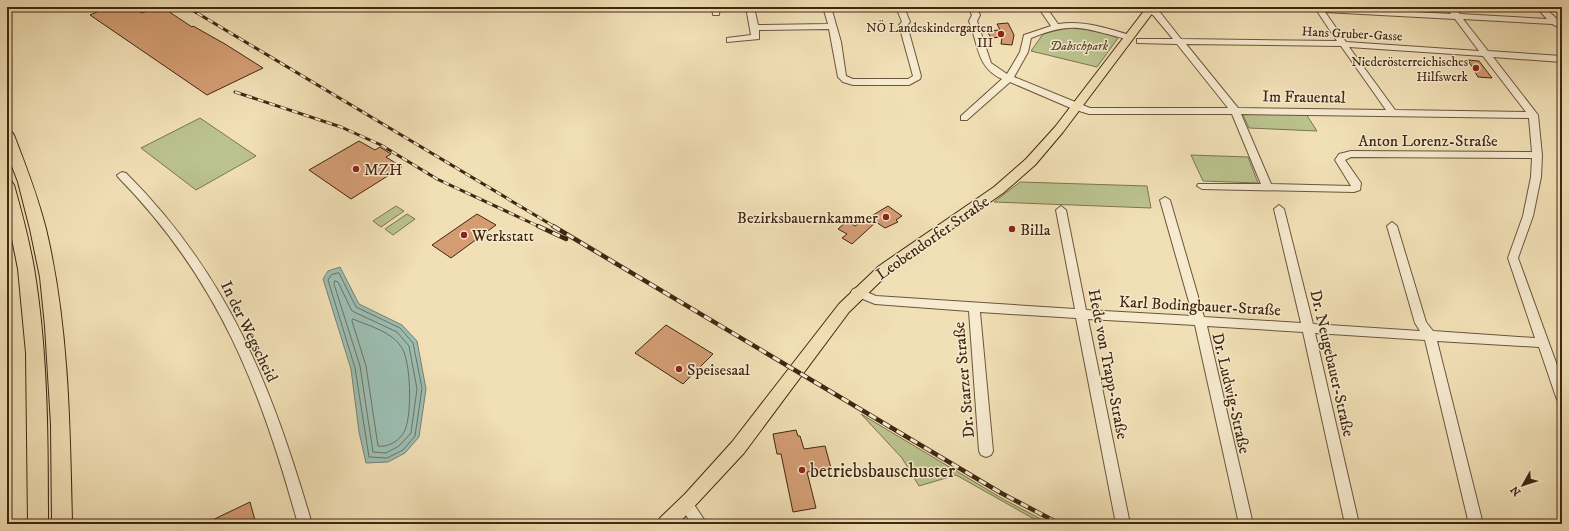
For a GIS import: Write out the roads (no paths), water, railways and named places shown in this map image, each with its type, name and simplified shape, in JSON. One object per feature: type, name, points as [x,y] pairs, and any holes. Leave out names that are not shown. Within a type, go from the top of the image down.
[{"type":"highway","points":[[7,135],[30,196],[48,279],[60,399],[62,524]]},
{"type":"highway","points":[[7,185],[25,260],[34,327],[38,410],[38,524]]},
{"type":"main road","name":"Leobendorfer Straße","points":[[666,524],[718,472],[767,412],[857,292],[887,267],[1020,172],[1044,148],[1127,38],[1151,9]]},
{"type":"street","points":[[730,40],[756,37],[750,7]]},
{"type":"street","points":[[827,7],[838,48],[840,72],[846,80],[909,82],[916,79],[917,76],[903,25],[906,22],[900,7]]},
{"type":"street","name":"Im Frauental","points":[[972,7],[976,15],[972,21],[979,35],[987,64],[998,74],[1076,107],[1092,111],[1236,110],[1533,115]]},
{"type":"street","points":[[1042,7],[1055,26]]},
{"type":"street","points":[[1161,7],[1319,8],[1558,22]]},
{"type":"street","points":[[1450,7],[1488,54],[1533,115],[1537,155],[1536,177],[1528,216],[1513,256],[1562,396]]},
{"type":"street","points":[[1540,7],[1558,22],[1562,30]]},
{"type":"street","points":[[1319,8],[1368,80],[1392,112]]},
{"type":"street","points":[[1151,9],[1156,13],[1236,110],[1268,188]]},
{"type":"street","points":[[964,118],[1000,84],[1008,79],[1024,52],[1027,37],[1055,26],[1085,24],[1127,38]]},
{"type":"street","points":[[753,28],[832,26]]},
{"type":"street","name":"Hans Gruber-Gasse","points":[[1140,41],[1344,44],[1562,59]]},
{"type":"street","name":"Anton Lorenz-Straße","points":[[1202,186],[1354,189],[1356,188],[1356,183],[1340,160],[1341,157],[1348,154],[1537,155]]},
{"type":"street","name":"In der Wegscheid","points":[[122,175],[168,225],[212,288],[225,311],[252,367],[272,416],[305,524]]},
{"type":"street","name":"Dr. Ludwig-Straße","points":[[1165,200],[1200,322],[1246,524]]},
{"type":"street","name":"Dr. Neugebauer-Straße","points":[[1279,209],[1308,327],[1352,524]]},
{"type":"street","name":"Hede von Trapp-Straße","points":[[1061,210],[1124,524]]},
{"type":"street","points":[[1392,226],[1421,324],[1430,336],[1476,524]]},
{"type":"street","name":"Karl Bodingbauer-Straße","points":[[857,292],[875,300],[1543,343]]},
{"type":"street","name":"Dr. Starzer Straße","points":[[974,307],[986,451]]},
{"type":"street","points":[[686,505],[700,524]]},
{"type":"water","points":[[340,267],[359,304],[402,325],[417,341],[426,389],[419,437],[405,453],[388,462],[366,463],[359,432],[351,369],[323,279],[328,271]]},
{"type":"railway","points":[[187,7],[555,227]]},
{"type":"railway","points":[[235,92],[341,127],[381,145],[437,179],[540,227]]},
{"type":"railway","points":[[538,226],[566,239]]},
{"type":"railway","points":[[553,226],[1001,493],[1060,524]]},
{"type":"place","name":"NÖ Landeskindergarten III","points":[[1001,34]]},
{"type":"place","name":"Niederösterreichisches Hilfswerk","points":[[1476,68]]},
{"type":"place","name":"MZH","points":[[356,169]]},
{"type":"place","name":"Bezirksbauernkammer","points":[[886,217]]},
{"type":"place","name":"Billa","points":[[1012,229]]},
{"type":"place","name":"Werkstatt","points":[[464,235]]},
{"type":"place","name":"Speisesaal","points":[[679,369]]},
{"type":"place","name":"betriebsbauschuster","points":[[802,470]]},
{"type":"park label","name":"Dabschpark","points":[[1079,45]]}]
